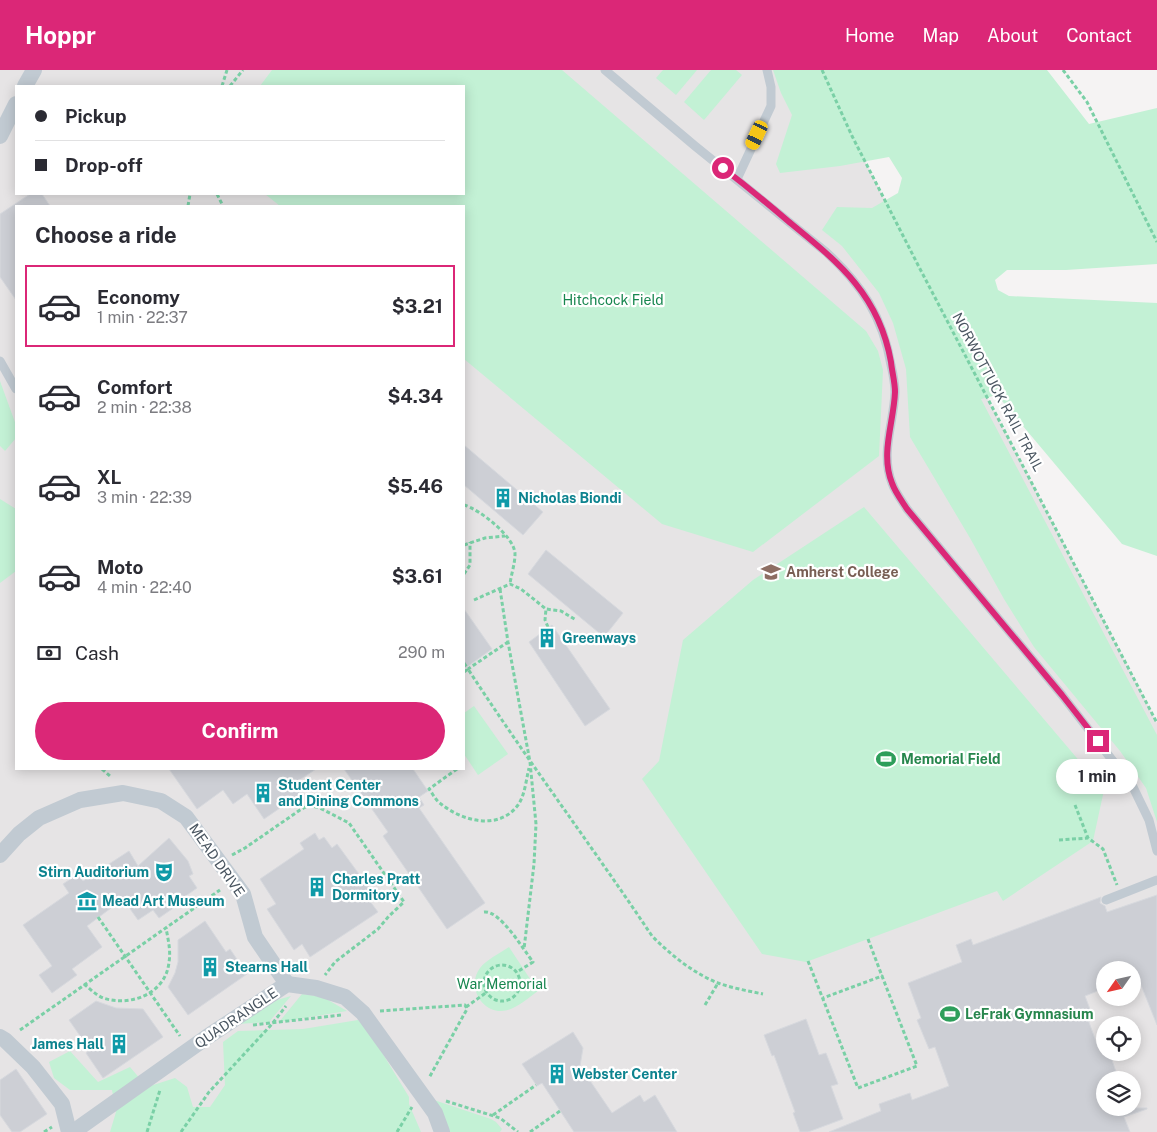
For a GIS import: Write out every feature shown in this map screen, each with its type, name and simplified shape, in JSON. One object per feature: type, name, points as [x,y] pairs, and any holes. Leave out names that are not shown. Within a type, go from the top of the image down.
[{"type":"street","points":[[26,85],[34,70]]},
{"type":"street","points":[[0,136],[15,106]]},
{"type":"street","name":"MEAD DRIVE","points":[[0,855],[19,834],[39,818],[80,800],[123,793],[161,801],[186,817],[221,862],[244,894],[255,937],[301,986]]},
{"type":"street","points":[[301,986],[345,997],[363,1012],[435,1113],[442,1132]]},
{"type":"street","name":"QUADRANGLE","points":[[73,1132],[189,1050],[301,986]]},
{"type":"street","points":[[0,1037],[6,1040],[33,1067],[62,1104],[69,1132]]},
{"type":"lane","points":[[605,70],[826,252],[844,269],[864,293],[879,321],[888,347],[892,369],[895,392],[886,460],[892,483],[907,509],[1062,695],[1133,787],[1149,820],[1157,851]]},
{"type":"lane","points":[[737,179],[771,106],[771,87],[767,70]]},
{"type":"lane","points":[[0,361],[15,387]]},
{"type":"lane","points":[[1106,900],[1157,880]]},
{"type":"path","points":[[222,85],[227,70]]},
{"type":"path","points":[[231,85],[242,70]]},
{"type":"path","name":"NORWOTTUCK RAIL TRAIL","points":[[822,70],[852,136],[916,261],[1157,724]]},
{"type":"path","points":[[1064,70],[1087,102],[1157,242]]},
{"type":"path","points":[[465,505],[472,507],[506,536],[514,546],[515,553],[510,584]]},
{"type":"path","points":[[465,544],[485,538],[506,536]]},
{"type":"path","points":[[465,572],[470,565],[470,542]]},
{"type":"path","points":[[474,600],[510,584]]},
{"type":"path","points":[[510,584],[521,589],[546,609],[561,611],[576,620]]},
{"type":"path","points":[[500,589],[530,762],[536,824],[534,864],[524,949]]},
{"type":"path","points":[[546,609],[545,620],[548,627]]},
{"type":"path","points":[[465,671],[508,642]]},
{"type":"path","points":[[465,665],[652,936],[680,961],[696,972],[718,983],[763,994]]},
{"type":"path","points":[[456,770],[429,789],[439,803],[455,813],[475,821],[490,821],[510,813],[518,804],[525,785],[530,762]]},
{"type":"path","points":[[103,770],[110,776]]},
{"type":"path","points":[[181,1132],[209,1092],[272,1024],[301,986],[378,930],[404,902],[349,823],[320,808],[309,805],[221,862]]},
{"type":"path","points":[[1075,805],[1088,838],[1103,849],[1120,895]]},
{"type":"path","points":[[1059,840],[1088,838]]},
{"type":"path","points":[[20,1030],[234,880]]},
{"type":"path","points":[[484,912],[489,911],[495,915],[533,962],[517,972]]},
{"type":"path","points":[[98,918],[189,1050]]},
{"type":"path","points":[[84,984],[101,997],[112,1000],[127,1001],[150,993],[163,980],[169,964],[166,928]]},
{"type":"path","points":[[808,960],[858,1088],[916,1066],[868,939]]},
{"type":"path","points":[[507,965],[517,972],[519,989],[512,998],[496,1000],[487,992],[484,981],[486,975],[495,966],[507,965]]},
{"type":"path","points":[[823,998],[882,976]]},
{"type":"path","points":[[705,1005],[718,983]]},
{"type":"path","points":[[466,1006],[487,992]]},
{"type":"path","points":[[147,1132],[168,1065]]},
{"type":"path","points":[[493,1116],[536,1086]]},
{"type":"path","points":[[421,1093],[500,1118],[518,1132]]},
{"type":"path","points":[[530,1132],[560,1111]]},
{"type":"path","points":[[507,1132],[513,1128]]},
{"type":"shaded area","name":"Amherst College","points":[[0,70],[822,70],[852,136],[918,265],[1157,723],[1157,1132],[0,1132]]},
{"type":"green space","name":"Hitchcock Field","points":[[272,70],[562,70],[866,331],[878,351],[883,370],[879,456],[753,552],[662,524],[465,360],[465,205],[279,205],[266,195],[465,195],[465,85],[261,85]]},
{"type":"green space","points":[[663,70],[697,70],[676,95],[656,78]]},
{"type":"green space","points":[[711,70],[736,70],[742,75],[704,120],[684,102]]},
{"type":"green space","points":[[773,70],[1047,70],[1089,124],[1157,108],[1157,264],[1066,270],[1007,270],[995,280],[998,290],[1009,296],[1157,303],[1157,556],[1122,544],[997,395],[981,399],[1157,735],[1157,822],[1146,788],[1120,751],[1034,647],[910,437],[906,369],[893,323],[879,293],[842,246],[822,230],[837,207],[872,208],[898,193],[902,178],[889,157],[840,166],[780,173],[776,164],[792,115],[781,93]]},
{"type":"green space","points":[[0,381],[15,422],[15,439],[5,451],[0,446]]},
{"type":"green space","points":[[0,499],[15,508],[15,572],[0,583]]},
{"type":"green space","name":"Memorial Field","points":[[864,507],[1104,790],[1093,841],[1003,901],[997,891],[806,962],[762,954],[642,779],[659,761],[683,640],[753,580]]},
{"type":"green space","points":[[474,706],[508,754],[478,775],[465,756],[465,712]]},
{"type":"green space","name":"War Memorial","points":[[509,947],[538,991],[511,1009],[494,1010],[487,1007],[478,996],[475,989],[476,975],[486,962]]},
{"type":"green space","points":[[302,994],[323,997],[347,1011],[279,1022]]},
{"type":"green space","points":[[291,996],[269,1022],[238,1024],[277,1000]]},
{"type":"green space","points":[[358,1020],[369,1031],[409,1097],[409,1104],[421,1132],[110,1132],[116,1112],[112,1090],[70,1090],[54,1078],[49,1062],[70,1051],[98,1082],[130,1067],[147,1087],[175,1078],[187,1087],[193,1107],[210,1107],[225,1085],[223,1042],[238,1031],[303,1029]]},
{"type":"green space","points":[[428,1098],[491,1119],[502,1129],[500,1132],[448,1132]]},
{"type":"building","points":[[28,195],[43,195],[49,205],[15,205],[15,299],[0,277],[0,214]]},
{"type":"building","name":"Nicholas Biondi","points":[[465,446],[543,512],[523,535],[465,486]]},
{"type":"building","points":[[546,550],[623,613],[604,637],[528,574]]},
{"type":"building","points":[[465,610],[492,649],[465,668]]},
{"type":"building","points":[[552,625],[610,709],[585,726],[529,642]]},
{"type":"building","name":"Student Center and Dining Commons","points":[[170,770],[314,770],[295,783],[302,793],[264,819],[247,794],[233,804],[223,790],[197,809]]},
{"type":"building","points":[[345,770],[414,770],[428,791],[419,797],[424,805],[419,808],[485,903],[447,929],[383,836],[388,832]]},
{"type":"building","name":"Charles Pratt Dormitory","points":[[315,833],[319,840],[324,837],[332,848],[337,844],[375,896],[369,900],[378,912],[310,957],[302,944],[294,950],[267,909],[276,904],[260,879],[304,849],[300,843]]},
{"type":"building","points":[[169,838],[188,861],[193,874],[189,876],[197,888],[180,900],[182,902],[159,918],[153,910],[138,920],[123,899],[87,926],[102,947],[72,969],[77,975],[52,993],[39,975],[52,966],[23,925],[69,893],[63,884],[78,874],[83,881],[129,851],[138,866]]},
{"type":"building","points":[[1157,895],[1157,1025],[1141,985],[1141,961],[1096,961],[1096,992],[1085,996],[1091,1012],[1086,1014],[1096,1042],[1096,1061],[1112,1061],[1116,1071],[1096,1071],[1096,1116],[1127,1116],[1124,1117],[1130,1132],[829,1132],[881,1111],[879,1104],[910,1093],[912,1100],[949,1086],[935,1047],[929,1049],[917,1020],[921,1018],[908,983],[962,962],[956,945],[971,939],[973,945],[1101,897],[1100,903],[1105,906],[1107,912]]},
{"type":"building","name":"Stearns Hall","points":[[205,921],[226,952],[230,949],[247,974],[188,1015],[168,987],[178,962],[178,940]]},
{"type":"building","name":"James Hall","points":[[96,1001],[116,1008],[143,1009],[163,1037],[103,1078],[86,1053],[90,1050],[69,1020]]},
{"type":"building","points":[[806,1019],[819,1055],[826,1053],[838,1084],[831,1086],[843,1119],[808,1132],[800,1132],[793,1113],[795,1112],[774,1055],[772,1056],[764,1035]]},
{"type":"building","name":"Webster Center","points":[[573,1032],[583,1048],[580,1066],[612,1113],[640,1095],[644,1102],[655,1095],[677,1132],[574,1132],[542,1083],[537,1086],[522,1064]]},
{"type":"building","points":[[16,1069],[47,1114],[20,1132],[12,1132],[0,1115],[0,1080]]},
{"type":"place","name":"Nicholas Biondi","points":[[503,498]]},
{"type":"place","name":"Amherst College","points":[[771,572]]},
{"type":"place","name":"Greenways","points":[[547,638]]},
{"type":"place","name":"Memorial Field","points":[[886,759]]},
{"type":"place","name":"Student Center and Dining Commons","points":[[263,793]]},
{"type":"place","name":"Stirn Auditorium","points":[[164,872]]},
{"type":"place","name":"Charles Pratt Dormitory","points":[[317,887]]},
{"type":"place","name":"Mead Art Museum","points":[[87,901]]},
{"type":"place","name":"Stearns Hall","points":[[210,967]]},
{"type":"place","name":"LeFrak Gymnasium","points":[[950,1014]]},
{"type":"place","name":"James Hall","points":[[119,1044]]},
{"type":"place","name":"Webster Center","points":[[557,1074]]},
{"type":"route","points":[[723,168],[826,252],[844,269],[864,293],[879,321],[888,347],[892,369],[895,392],[886,460],[892,483],[907,509],[1098,741]]}]
